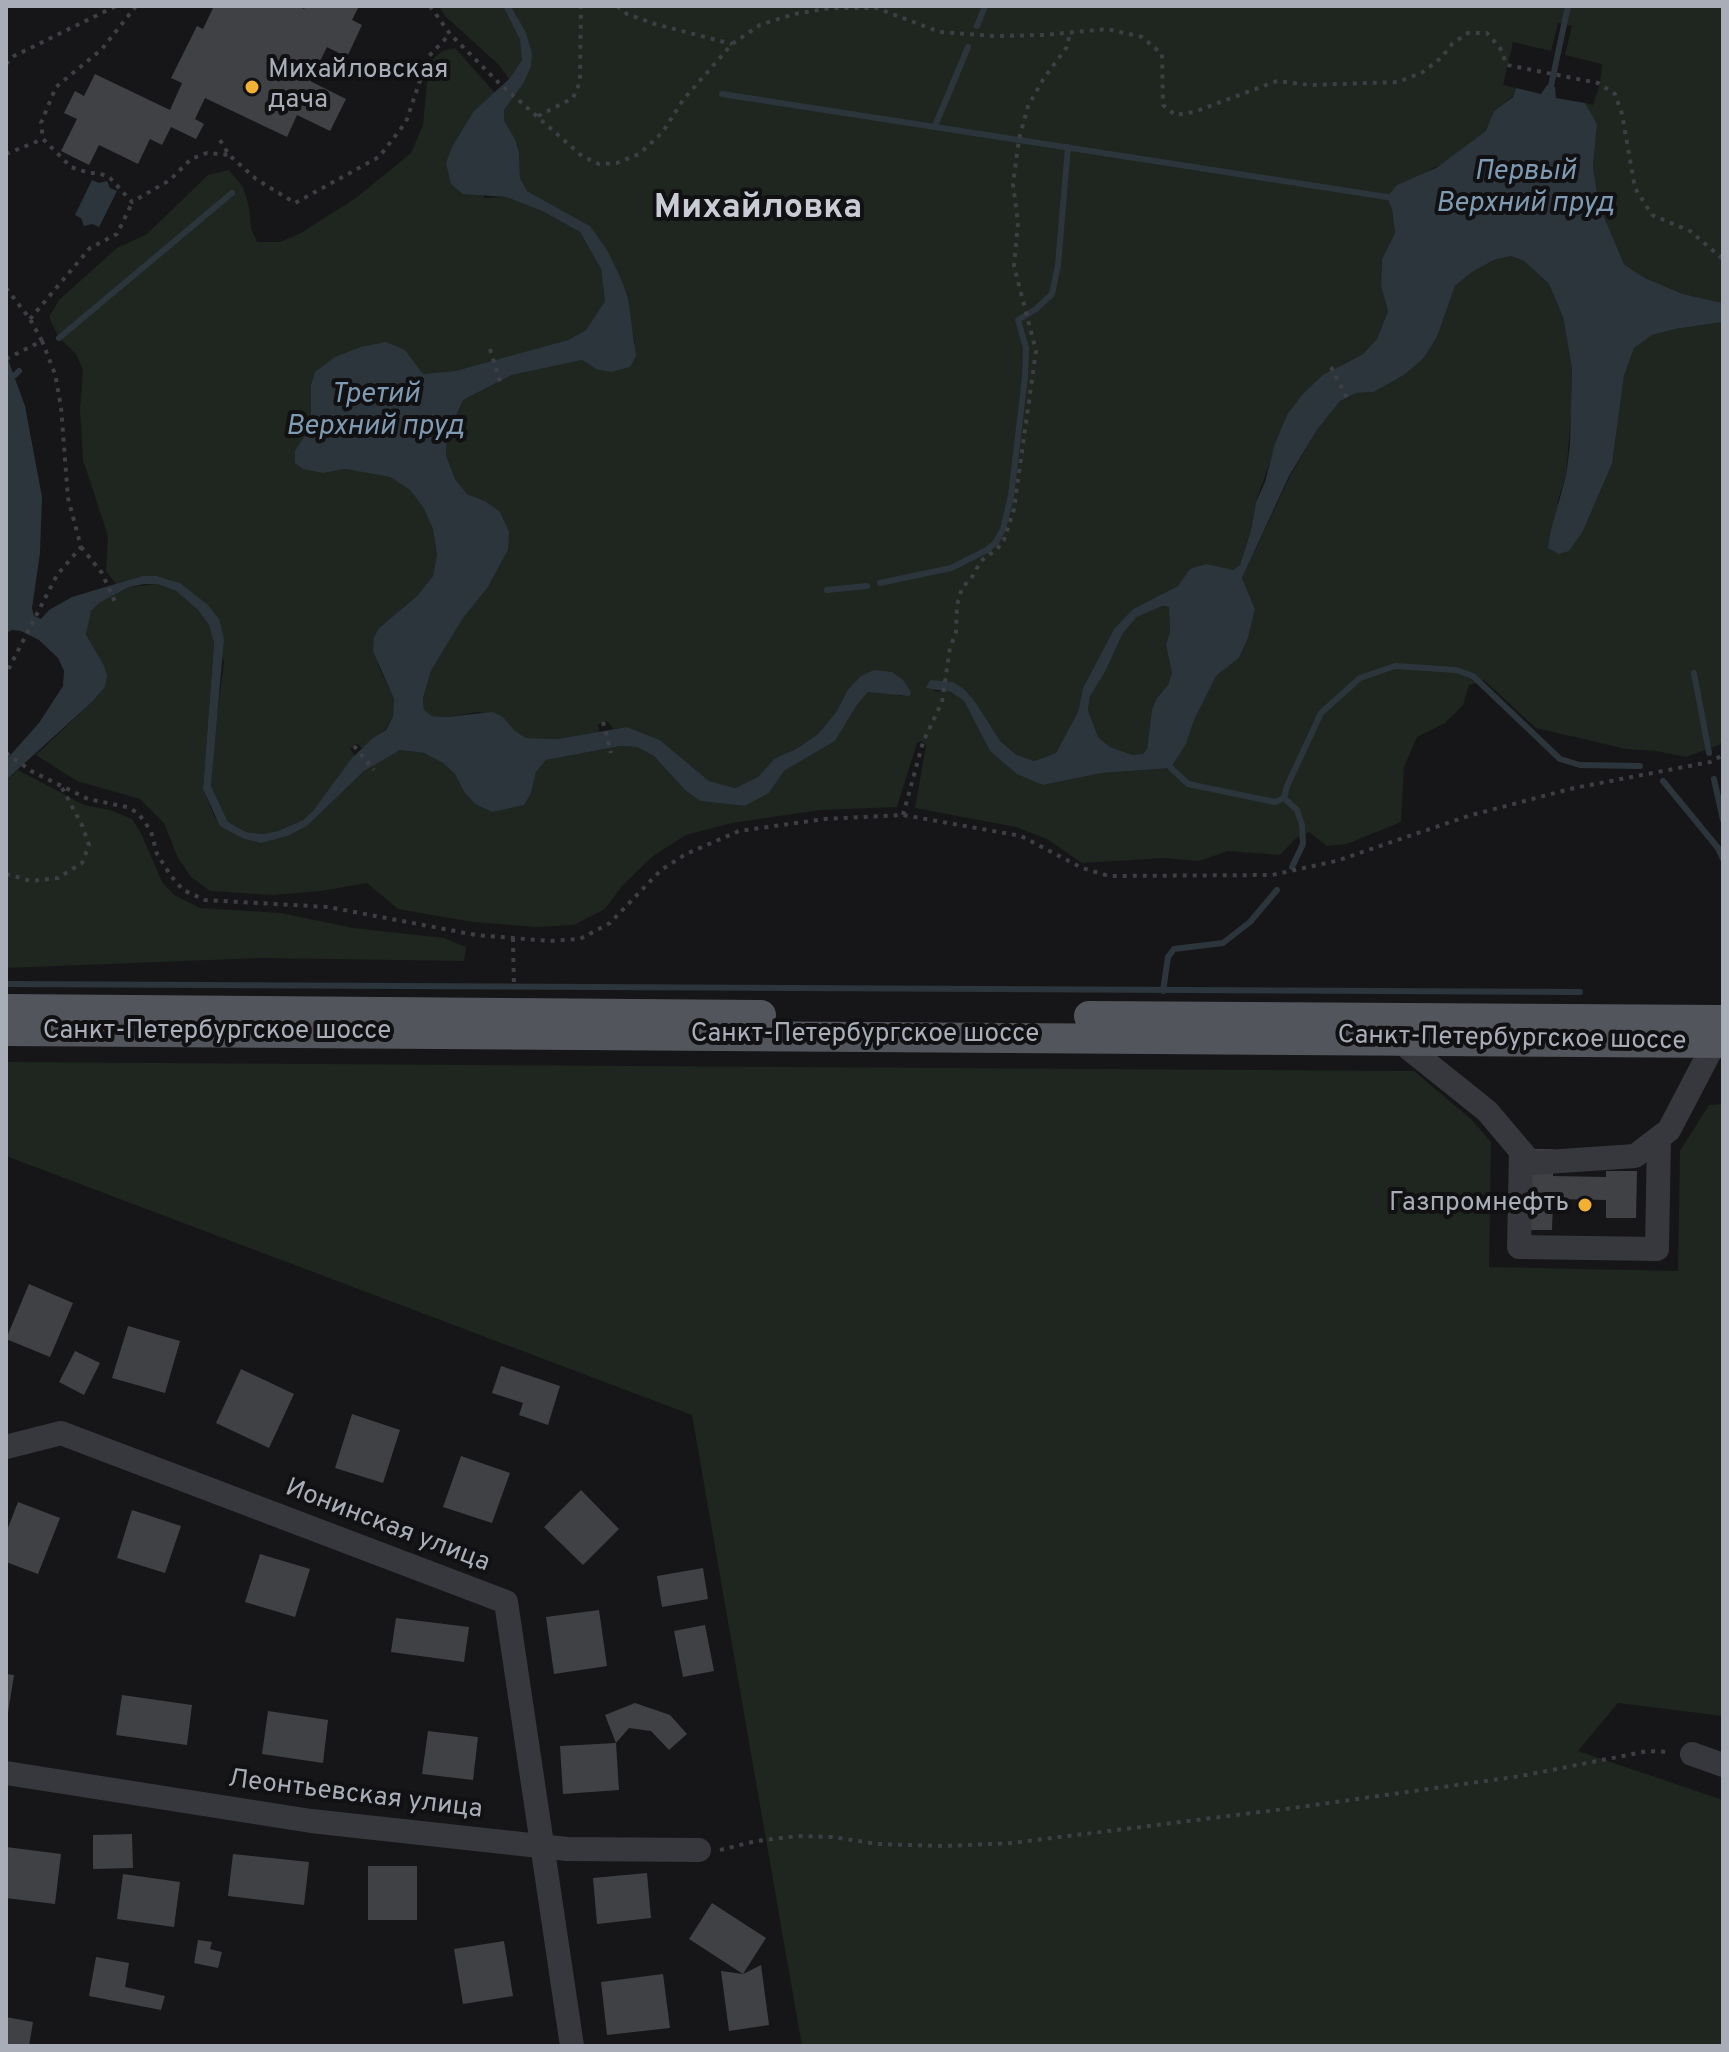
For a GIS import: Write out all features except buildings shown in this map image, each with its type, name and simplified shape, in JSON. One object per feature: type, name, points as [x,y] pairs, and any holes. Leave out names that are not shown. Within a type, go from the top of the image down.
[{"type":"main road","name":"Санкт-Петербургское шоссе","points":[[6,1009],[514,1013],[1720,1035]]},
{"type":"main road","name":"Санкт-Петербургское шоссе","points":[[6,1031],[1397,1039],[1720,1035]]},
{"type":"lane","points":[[1397,1039],[1487,1111],[1531,1163],[1635,1156],[1669,1130],[1720,1035]]},
{"type":"lane","points":[[1521,1151],[1519,1247],[1657,1249],[1659,1138]]},
{"type":"lane","name":"Ионинская улица","points":[[6,1447],[61,1433],[506,1602],[572,2046]]},
{"type":"lane","points":[[1692,1754],[1723,1765]]},
{"type":"lane","name":"Леонтьевская улица","points":[[6,1773],[311,1821],[544,1847],[699,1850]]},
{"type":"path","points":[[6,64],[14,56],[116,6]]},
{"type":"path","points":[[132,202],[110,178],[71,167],[43,139],[41,123],[56,87],[102,49],[136,6]]},
{"type":"path","points":[[430,6],[450,34],[499,83],[582,156],[599,164],[617,163],[639,154],[662,133],[683,100],[732,44],[760,25],[794,14],[831,8],[883,6]]},
{"type":"path","points":[[538,116],[573,98],[580,82],[581,6]]},
{"type":"path","points":[[617,6],[627,14],[655,24],[732,44]]},
{"type":"path","points":[[876,8],[940,32],[995,36],[1107,29],[1142,37],[1162,54],[1163,105],[1175,115],[1194,112],[1277,81],[1310,85],[1398,82],[1423,72],[1468,33],[1487,33],[1500,48],[1507,65],[1598,83],[1615,94],[1622,114],[1635,188],[1652,215],[1690,231],[1723,259]]},
{"type":"path","points":[[903,815],[923,742],[942,702],[962,588],[981,561],[1004,540],[1014,509],[1036,351],[1014,266],[1018,223],[1013,184],[1019,139],[1028,106],[1067,47],[1070,32]]},
{"type":"path","points":[[220,140],[229,155],[256,179],[295,203],[379,157],[406,122],[428,57],[450,34]]},
{"type":"path","points":[[6,154],[43,139]]},
{"type":"path","points":[[30,319],[90,248],[117,234],[132,202],[170,180],[191,159],[207,153],[229,155]]},
{"type":"path","points":[[6,288],[30,319],[55,374],[61,407],[68,498],[81,547],[102,573],[115,602]]},
{"type":"path","points":[[6,359],[42,341]]},
{"type":"path","points":[[490,349],[501,385]]},
{"type":"path","points":[[1331,367],[1349,402]]},
{"type":"path","points":[[6,674],[57,575],[81,547]]},
{"type":"path","points":[[603,722],[611,753]]},
{"type":"path","points":[[354,746],[374,770]]},
{"type":"path","points":[[6,753],[62,788],[138,813],[151,831],[157,854],[171,876],[183,890],[205,900],[328,907],[476,935],[550,941],[580,939],[610,923],[661,870],[686,854],[739,831],[825,819],[903,815],[1021,836],[1082,868],[1109,876],[1272,875],[1336,861],[1468,816],[1574,788],[1710,762],[1723,755]]},
{"type":"path","points":[[6,874],[31,881],[58,878],[82,863],[89,845],[62,788]]},
{"type":"path","points":[[513,938],[514,1013]]},
{"type":"path","points":[[699,1850],[720,1850],[771,1839],[832,1837],[878,1844],[945,1846],[1012,1843],[1521,1776],[1648,1751],[1692,1754]]},
{"type":"shaded area","points":[[439,6],[503,6],[522,50],[522,60],[509,79],[499,65],[445,16]]},
{"type":"shaded area","points":[[511,6],[1723,6],[1723,303],[1683,294],[1643,277],[1624,264],[1599,205],[1593,167],[1597,125],[1585,103],[1593,105],[1602,64],[1565,55],[1572,26],[1558,23],[1551,51],[1513,42],[1503,85],[1516,88],[1513,96],[1494,111],[1487,131],[1455,156],[1418,177],[1392,209],[1395,233],[1382,259],[1381,286],[1388,311],[1377,339],[1363,354],[1344,363],[1287,415],[1256,501],[1240,565],[1233,570],[1191,569],[1178,586],[1133,609],[1114,629],[1083,688],[1078,712],[1056,753],[1034,761],[1017,755],[1001,742],[963,688],[953,682],[933,691],[951,692],[964,701],[990,751],[1043,785],[1102,773],[1171,768],[1186,744],[1216,676],[1239,658],[1248,638],[1255,609],[1242,578],[1290,476],[1317,430],[1340,401],[1356,393],[1374,392],[1404,375],[1423,359],[1437,337],[1455,286],[1494,260],[1511,256],[1524,261],[1549,284],[1563,317],[1572,368],[1571,415],[1566,476],[1557,503],[1583,531],[1612,464],[1624,376],[1634,348],[1651,335],[1723,322],[1723,740],[1719,745],[1686,757],[1626,749],[1536,728],[1484,680],[1469,685],[1463,705],[1445,723],[1417,737],[1404,767],[1401,822],[1347,844],[1327,846],[1309,832],[1295,839],[1280,855],[1228,851],[1199,861],[1164,858],[1082,863],[1047,839],[1016,827],[915,808],[926,745],[921,741],[917,743],[897,807],[820,810],[732,823],[686,835],[653,856],[622,886],[605,909],[574,925],[537,927],[473,922],[398,909],[367,883],[272,895],[210,891],[191,877],[178,858],[164,823],[140,799],[77,781],[36,755],[105,687],[98,656],[86,633],[87,622],[91,611],[99,603],[129,587],[157,584],[176,591],[198,610],[209,625],[214,643],[203,789],[215,818],[243,839],[261,843],[288,836],[307,826],[366,769],[400,750],[424,753],[443,763],[455,774],[464,792],[475,804],[492,812],[531,793],[536,772],[546,760],[620,746],[637,747],[654,756],[685,790],[700,801],[745,806],[769,793],[784,771],[835,741],[868,692],[891,692],[901,696],[911,692],[847,691],[837,711],[818,734],[774,759],[758,777],[735,788],[709,781],[660,740],[627,727],[614,729],[607,721],[598,724],[599,732],[557,739],[526,738],[503,717],[478,712],[432,716],[424,711],[423,698],[431,671],[463,618],[488,587],[508,550],[485,501],[467,494],[455,479],[446,455],[447,436],[463,400],[512,375],[582,360],[596,369],[635,343],[622,281],[590,226],[527,191],[520,178],[519,151],[504,120],[504,110],[531,67],[517,16]]},
{"type":"shaded area","points":[[455,48],[495,93],[474,111],[484,198],[506,197],[542,211],[580,232],[601,269],[605,301],[586,330],[568,340],[455,371],[423,375],[405,350],[311,385],[311,426],[301,442],[323,473],[346,469],[367,472],[390,477],[410,490],[423,507],[433,529],[437,555],[433,576],[417,596],[379,628],[374,637],[378,665],[394,699],[393,716],[385,730],[362,749],[357,743],[350,749],[355,756],[303,820],[278,831],[263,834],[246,832],[228,822],[211,786],[224,662],[207,604],[180,583],[168,579],[142,576],[116,584],[106,571],[108,536],[83,460],[80,410],[83,370],[76,354],[59,338],[49,317],[59,300],[117,248],[147,234],[208,175],[229,170],[243,187],[257,242],[280,242],[299,234],[356,198],[411,153],[423,125],[428,72],[434,58],[443,51]]},
{"type":"shaded area","points":[[1162,606],[1169,607],[1170,632],[1166,645],[1172,673],[1152,709],[1147,749],[1143,754],[1133,755],[1110,747],[1098,737],[1088,710],[1090,695],[1105,672],[1123,633],[1137,617]]},
{"type":"shaded area","points":[[18,770],[84,805],[110,810],[132,819],[162,882],[174,895],[200,908],[281,913],[353,928],[444,938],[466,947],[464,961],[261,958],[6,968],[6,780]]},
{"type":"shaded area","points":[[6,1062],[1414,1071],[1472,1120],[1491,1142],[1489,1267],[1678,1271],[1680,1151],[1709,1105],[1723,1104],[1723,1716],[1618,1703],[1578,1751],[1723,1800],[1723,2046],[802,2046],[692,1415],[6,1156]]},
{"type":"water","name":"Третий Верхний пруд","points":[[503,6],[511,6],[526,33],[532,53],[531,67],[523,84],[504,110],[504,120],[519,152],[520,178],[527,191],[590,226],[607,250],[628,299],[636,356],[630,367],[611,372],[596,369],[582,360],[512,375],[463,400],[447,436],[446,455],[455,479],[467,494],[485,501],[500,512],[509,532],[508,550],[488,587],[463,618],[431,671],[423,698],[424,710],[432,716],[446,717],[493,712],[526,738],[557,739],[627,727],[660,740],[709,781],[735,788],[758,777],[774,759],[818,734],[861,676],[874,670],[892,672],[903,680],[911,692],[910,696],[868,692],[835,741],[784,771],[769,793],[745,806],[700,801],[685,790],[654,756],[637,747],[620,746],[546,760],[536,772],[531,793],[524,805],[492,812],[475,804],[464,792],[455,774],[443,763],[424,753],[400,750],[364,771],[307,826],[288,836],[261,843],[244,839],[220,826],[203,789],[214,643],[209,625],[198,610],[176,591],[157,584],[144,584],[129,587],[99,603],[91,611],[86,634],[104,666],[107,676],[105,687],[6,780],[6,760],[39,723],[63,686],[64,671],[58,658],[39,640],[21,631],[6,633],[6,354],[25,406],[42,497],[40,553],[32,608],[34,616],[41,619],[49,610],[72,597],[142,576],[156,576],[180,583],[207,604],[219,619],[224,639],[211,786],[228,822],[246,832],[263,834],[303,820],[352,758],[386,730],[393,716],[394,699],[373,651],[374,637],[379,628],[417,596],[433,576],[437,555],[433,529],[423,507],[410,490],[390,477],[346,469],[323,473],[303,469],[295,463],[295,451],[311,426],[311,385],[315,372],[335,357],[386,342],[405,350],[423,374],[455,371],[568,340],[586,330],[605,301],[601,269],[580,232],[542,211],[506,197],[463,194],[451,184],[446,163],[452,147],[474,111],[509,79],[522,60],[520,40]]},
{"type":"water","name":"Первый Верхний пруд","points":[[1547,85],[1555,87],[1556,98],[1585,103],[1597,124],[1593,167],[1599,205],[1624,264],[1643,277],[1683,294],[1723,303],[1723,322],[1652,335],[1634,348],[1624,376],[1612,464],[1583,531],[1569,551],[1559,554],[1548,548],[1566,476],[1570,445],[1572,368],[1563,317],[1549,284],[1524,261],[1511,256],[1494,260],[1455,286],[1437,337],[1423,359],[1404,375],[1374,392],[1356,393],[1340,401],[1317,430],[1289,476],[1242,578],[1255,609],[1248,638],[1239,658],[1216,676],[1186,744],[1171,768],[1102,773],[1043,785],[1017,774],[990,751],[964,701],[951,692],[926,688],[930,680],[953,682],[963,688],[1001,742],[1017,755],[1034,761],[1056,753],[1078,712],[1083,688],[1114,629],[1133,609],[1178,586],[1190,569],[1206,564],[1233,570],[1240,565],[1256,502],[1287,415],[1323,375],[1363,354],[1377,339],[1388,311],[1381,286],[1382,259],[1395,233],[1387,197],[1397,185],[1436,168],[1486,131],[1494,111],[1513,97],[1516,88],[1541,94]],"holes":[[[1162,606],[1169,607],[1170,632],[1166,645],[1172,673],[1152,709],[1147,749],[1143,754],[1133,755],[1110,747],[1098,737],[1088,710],[1090,696],[1123,633],[1137,617]]]},
{"type":"water","points":[[92,180],[99,183],[107,181],[110,188],[117,191],[99,227],[92,224],[84,226],[81,218],[75,215]]},
{"type":"waterway","points":[[977,26],[985,6]]},
{"type":"waterway","points":[[1551,86],[1568,6]]},
{"type":"waterway","points":[[935,126],[968,47]]},
{"type":"waterway","points":[[722,94],[1387,197]]},
{"type":"waterway","points":[[880,583],[951,568],[987,550],[1003,529],[1011,496],[1025,377],[1026,348],[1018,320],[1052,294],[1058,265],[1068,147]]},
{"type":"waterway","points":[[59,338],[232,193]]},
{"type":"waterway","points":[[15,375],[19,371]]},
{"type":"waterway","points":[[827,590],[867,586]]},
{"type":"waterway","points":[[1171,768],[1188,784],[1275,802],[1284,798],[1321,713],[1360,678],[1395,666],[1456,670],[1473,676],[1560,759],[1580,765],[1640,766]]},
{"type":"waterway","points":[[1694,673],[1709,753]]},
{"type":"waterway","points":[[1714,779],[1723,820]]},
{"type":"waterway","points":[[1663,781],[1718,848],[1723,859]]},
{"type":"waterway","points":[[1284,798],[1297,810],[1302,825],[1303,844],[1292,867]]},
{"type":"waterway","points":[[1163,991],[1168,957],[1174,949],[1223,943],[1250,922],[1277,890]]},
{"type":"waterway","points":[[6,984],[1580,992]]},
{"type":"place","name":"Михайловская дача","points":[[252,87]]},
{"type":"place","name":"Газпромнефть","points":[[1585,1205]]},
{"type":"district","name":"Михайловка","points":[[758,210]]}]
